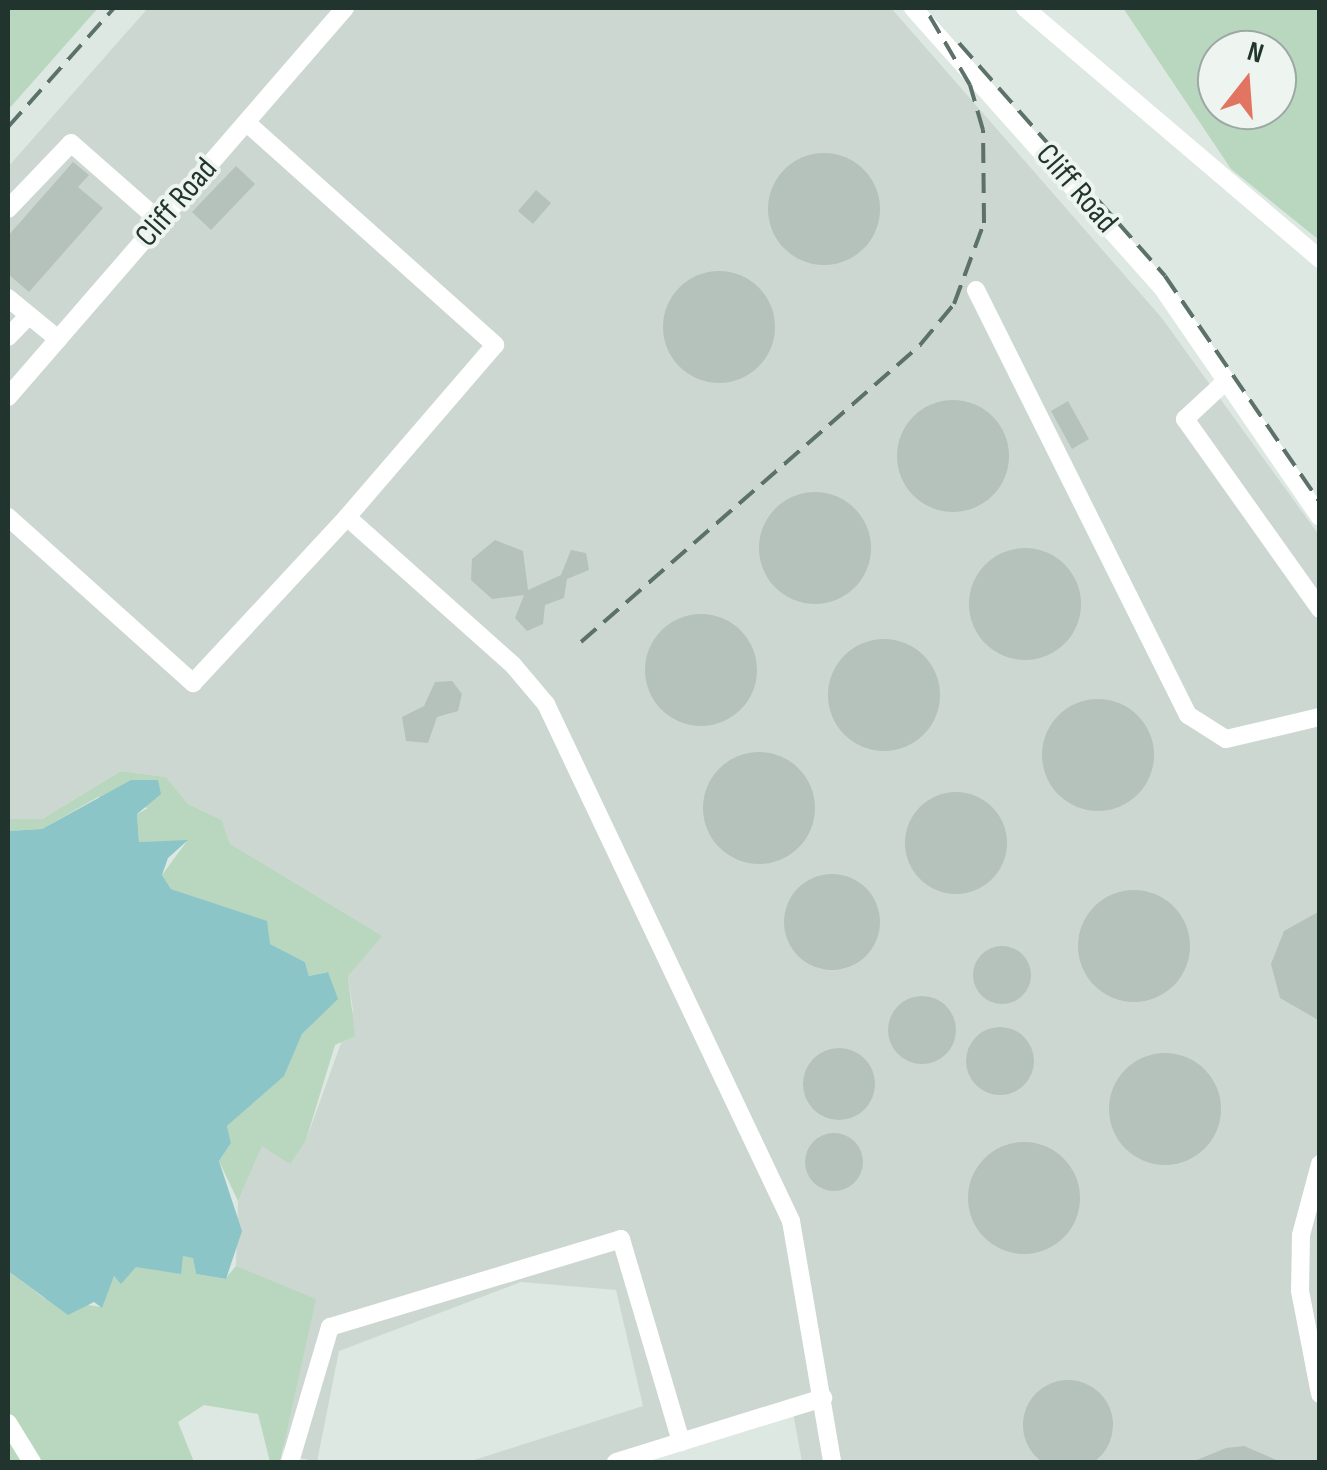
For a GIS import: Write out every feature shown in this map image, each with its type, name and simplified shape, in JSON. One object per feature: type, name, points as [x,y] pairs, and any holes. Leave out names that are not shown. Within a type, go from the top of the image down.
[{"type":"lane","name":"Cliff Road","points":[[8,397],[345,8]]},
{"type":"lane","name":"Cliff Road","points":[[914,8],[1161,286],[1320,517]]},
{"type":"lane","points":[[1025,8],[1320,259]]},
{"type":"lane","points":[[8,517],[193,683],[347,516],[495,345],[247,123]]},
{"type":"lane","points":[[8,209],[71,143],[161,222]]},
{"type":"lane","points":[[976,290],[1188,716],[1226,739],[1320,718]]},
{"type":"lane","points":[[8,298],[58,339]]},
{"type":"lane","points":[[8,338],[29,315]]},
{"type":"lane","points":[[1226,381],[1185,420],[1320,608]]},
{"type":"lane","points":[[347,516],[546,704],[792,1221],[832,1462]]},
{"type":"lane","points":[[1320,1164],[1301,1235],[1300,1291],[1320,1394]]},
{"type":"lane","points":[[290,1462],[330,1327],[620,1239],[682,1442]]},
{"type":"lane","points":[[616,1462],[664,1456],[682,1442],[824,1398]]},
{"type":"lane","points":[[8,1423],[32,1462]]},
{"type":"shaded area","points":[[148,8],[891,8],[1161,317],[1319,535],[1319,1462],[802,1462],[793,1413],[631,1462],[468,1462],[643,1406],[616,1290],[521,1282],[339,1351],[317,1462],[284,1454],[268,1281],[236,1266],[238,1201],[262,1145],[306,1140],[353,1010],[348,976],[230,844],[222,820],[188,804],[166,777],[121,771],[42,819],[8,819],[8,167]]},
{"type":"green space","points":[[8,8],[98,8],[8,110]]},
{"type":"green space","points":[[1123,8],[1319,8],[1319,240],[1231,169],[1205,130],[1297,130],[1297,30],[1197,30],[1197,118]]},
{"type":"green space","points":[[121,771],[166,777],[188,804],[222,820],[230,844],[382,936],[348,976],[355,1036],[335,1045],[306,1140],[290,1164],[262,1146],[238,1201],[219,1161],[231,1143],[227,1126],[283,1076],[302,1034],[337,998],[327,972],[309,976],[305,962],[270,944],[254,917],[171,889],[162,875],[187,841],[139,842],[137,814],[148,808],[98,797],[42,829],[8,831],[8,819],[42,819]]},
{"type":"green space","points":[[193,1257],[196,1274],[225,1279],[236,1266],[316,1299],[280,1462],[270,1462],[258,1414],[204,1405],[178,1422],[194,1462],[8,1462],[8,1271],[44,1298],[101,1307],[114,1276],[121,1282],[136,1267]]},
{"type":"water","points":[[131,780],[158,780],[161,794],[137,814],[139,842],[188,840],[168,858],[162,875],[171,889],[267,921],[270,944],[305,962],[309,976],[328,972],[338,999],[302,1034],[284,1076],[227,1126],[231,1143],[219,1161],[242,1231],[226,1279],[196,1274],[193,1258],[183,1256],[181,1274],[136,1267],[121,1284],[114,1276],[102,1308],[94,1302],[68,1315],[8,1271],[8,831],[42,829]]},
{"type":"building","points":[[824,153],[845,158],[863,170],[875,188],[880,209],[875,230],[863,248],[845,260],[824,265],[803,260],[785,248],[773,230],[768,209],[773,188],[785,170],[803,158]]},
{"type":"building","points":[[73,162],[89,175],[78,187],[103,208],[29,292],[8,274],[8,236]]},
{"type":"building","points":[[236,166],[255,184],[211,230],[192,212]]},
{"type":"building","points":[[536,190],[551,203],[533,224],[518,211]]},
{"type":"building","points":[[719,271],[740,276],[758,288],[770,306],[775,327],[770,348],[758,366],[740,378],[719,383],[698,378],[680,366],[668,348],[663,327],[668,306],[680,288],[698,276]]},
{"type":"building","points":[[953,400],[974,405],[992,417],[1004,435],[1009,456],[1004,477],[992,495],[974,507],[953,512],[932,507],[914,495],[902,477],[897,456],[902,435],[914,417],[932,405]]},
{"type":"building","points":[[1068,401],[1089,439],[1072,449],[1051,411]]},
{"type":"building","points":[[815,492],[836,497],[854,509],[866,527],[871,548],[866,569],[854,587],[836,599],[815,604],[794,599],[776,587],[764,569],[759,548],[764,527],[776,509],[794,497]]},
{"type":"building","points":[[495,540],[523,551],[528,590],[561,575],[571,550],[586,553],[589,570],[567,579],[564,598],[545,605],[543,624],[527,631],[515,618],[524,595],[492,599],[471,580],[472,559]]},
{"type":"building","points":[[1025,548],[1046,553],[1064,565],[1076,583],[1081,604],[1076,625],[1064,643],[1046,655],[1025,660],[1004,655],[986,643],[974,625],[969,604],[974,583],[986,565],[1004,553]]},
{"type":"building","points":[[701,614],[722,619],[740,631],[752,649],[757,670],[752,691],[740,709],[722,721],[701,726],[680,721],[662,709],[650,691],[645,670],[650,649],[662,631],[680,619]]},
{"type":"building","points":[[884,639],[905,644],[923,656],[935,674],[940,695],[935,716],[923,734],[905,746],[884,751],[863,746],[845,734],[833,716],[828,695],[833,674],[845,656],[863,644]]},
{"type":"building","points":[[452,681],[462,694],[458,711],[437,717],[428,743],[406,741],[402,717],[424,706],[435,682]]},
{"type":"building","points":[[1098,699],[1119,704],[1137,716],[1149,734],[1154,755],[1149,776],[1137,794],[1119,806],[1098,811],[1077,806],[1059,794],[1047,776],[1042,755],[1047,734],[1059,716],[1077,704]]},
{"type":"building","points":[[759,752],[780,757],[798,769],[810,787],[815,808],[810,829],[798,847],[780,859],[759,864],[738,859],[720,847],[708,829],[703,808],[708,787],[720,769],[738,757]]},
{"type":"building","points":[[956,792],[975,796],[992,807],[1003,824],[1007,843],[1003,862],[992,879],[975,890],[956,894],[937,890],[920,879],[909,862],[905,843],[909,824],[920,807],[937,796]]},
{"type":"building","points":[[832,874],[850,877],[866,888],[877,904],[877,940],[866,956],[850,967],[832,970],[814,967],[798,956],[787,940],[784,922],[787,904],[798,888],[814,877]]},
{"type":"building","points":[[1134,890],[1155,895],[1173,907],[1185,925],[1190,946],[1185,967],[1173,985],[1155,997],[1134,1002],[1113,997],[1095,985],[1083,967],[1078,946],[1083,925],[1095,907],[1113,895]]},
{"type":"building","points":[[1320,911],[1320,1021],[1280,998],[1271,964],[1284,931]]},
{"type":"building","points":[[1002,946],[1023,954],[1031,975],[1023,996],[1002,1004],[981,996],[973,975],[981,954]]},
{"type":"building","points":[[922,996],[935,998],[946,1006],[954,1017],[954,1043],[946,1054],[935,1062],[922,1064],[909,1062],[898,1054],[890,1043],[888,1030],[890,1017],[898,1006],[909,998]]},
{"type":"building","points":[[1000,1027],[1013,1029],[1024,1037],[1032,1048],[1032,1074],[1024,1085],[1013,1093],[1000,1095],[987,1093],[976,1085],[968,1074],[966,1061],[968,1048],[976,1037],[987,1029]]},
{"type":"building","points":[[839,1048],[865,1058],[875,1084],[865,1110],[839,1120],[813,1110],[803,1084],[813,1058]]},
{"type":"building","points":[[1165,1053],[1186,1058],[1204,1070],[1216,1088],[1221,1109],[1216,1130],[1204,1148],[1186,1160],[1165,1165],[1144,1160],[1126,1148],[1114,1130],[1109,1109],[1114,1088],[1126,1070],[1144,1058]]},
{"type":"building","points":[[834,1133],[854,1142],[863,1162],[854,1182],[834,1191],[814,1182],[805,1162],[814,1142]]},
{"type":"building","points":[[1024,1142],[1045,1147],[1063,1159],[1075,1177],[1080,1198],[1075,1219],[1063,1237],[1045,1249],[1024,1254],[1003,1249],[985,1237],[973,1219],[968,1198],[973,1177],[985,1159],[1003,1147]]},
{"type":"building","points":[[1068,1380],[1085,1383],[1100,1393],[1110,1408],[1110,1442],[1100,1457],[1085,1467],[1068,1470],[1051,1467],[1036,1457],[1026,1442],[1023,1425],[1026,1408],[1036,1393],[1051,1383]]},
{"type":"building","points":[[1244,1446],[1281,1462],[1192,1462],[1226,1448]]},
{"type":"railway","points":[[8,127],[114,8]]},
{"type":"railway","points":[[581,642],[920,345],[954,304],[984,223],[983,130],[970,85],[925,8]]},
{"type":"railway","points":[[959,43],[1165,276],[1320,502]]}]
